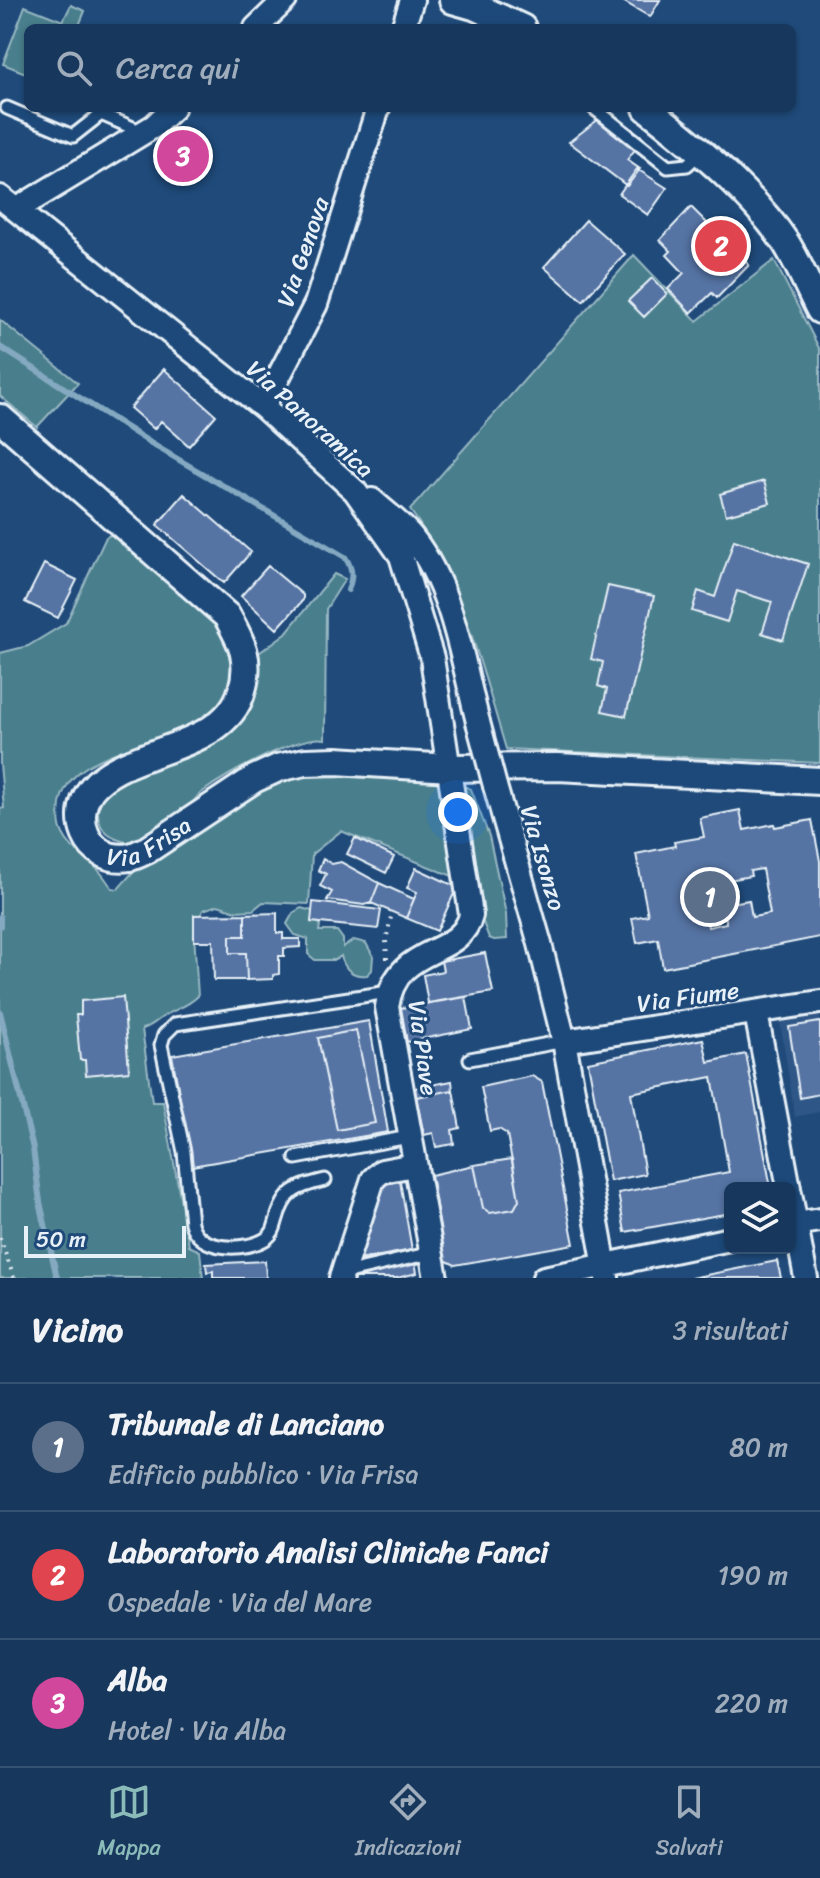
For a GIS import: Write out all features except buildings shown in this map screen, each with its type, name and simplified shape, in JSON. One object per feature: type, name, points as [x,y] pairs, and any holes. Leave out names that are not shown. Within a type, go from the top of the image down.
[{"type":"street","points":[[260,24],[285,0]]},
{"type":"street","points":[[404,24],[412,0]]},
{"type":"street","points":[[453,0],[513,24]]},
{"type":"street","points":[[8,203],[154,126],[169,112]]},
{"type":"street","name":"Via Genova","points":[[263,407],[316,304],[377,112]]},
{"type":"street","points":[[652,112],[737,186],[786,244],[820,310]]},
{"type":"street","name":"Via Panoramica","points":[[8,203],[263,407],[355,491],[401,556],[432,658],[451,768]]},
{"type":"street","name":"Via Frisa","points":[[0,418],[227,616],[247,657],[247,675],[240,699],[224,720],[200,736],[125,765],[96,784],[85,800],[80,815],[84,835],[95,848],[109,855],[129,857],[147,850],[254,779],[278,768],[305,762],[451,768],[558,767],[820,781]]},
{"type":"street","name":"Via Isonzo","points":[[355,491],[362,491],[412,536],[445,596],[564,1041],[606,1272]]},
{"type":"street","name":"Via Piave","points":[[436,1278],[387,1007],[392,986],[417,959],[457,939],[469,925],[470,906],[451,768]]},
{"type":"street","name":"Via Fiume","points":[[564,1041],[820,1002]]},
{"type":"street","points":[[756,1013],[788,1182]]},
{"type":"street","points":[[347,1274],[373,1179],[382,1171],[414,1165]]},
{"type":"street","points":[[796,1224],[820,1220]]},
{"type":"street","points":[[796,1237],[806,1278]]},
{"type":"street","points":[[544,1278],[606,1272],[724,1241]]},
{"type":"lane","points":[[7,108],[73,136],[101,114],[143,132]]},
{"type":"lane","points":[[599,112],[668,167],[687,165],[701,152]]},
{"type":"lane","points":[[325,1180],[302,1186],[289,1194],[280,1205],[274,1232],[264,1240],[219,1247],[201,1241],[193,1234],[184,1152],[161,1045],[164,1035],[175,1024],[392,986]]},
{"type":"lane","points":[[470,1059],[564,1041]]},
{"type":"lane","points":[[296,1158],[409,1137]]},
{"type":"lane","points":[[347,1274],[431,1253]]},
{"type":"path","points":[[392,912],[386,953],[392,986]]},
{"type":"path","points":[[0,1238],[14,1278]]},
{"type":"shaded area","points":[[820,1015],[820,1112],[795,1117],[780,1022]]},
{"type":"green space","points":[[71,5],[85,11],[80,24],[24,24],[24,72],[3,64],[25,6],[63,21]]},
{"type":"green space","points":[[634,255],[697,321],[774,260],[820,350],[820,763],[506,749],[457,595],[428,537],[410,510]]},
{"type":"green space","points":[[0,320],[78,383],[37,427],[0,396]]},
{"type":"green space","points":[[115,533],[217,624],[228,644],[232,665],[230,681],[219,704],[199,721],[115,753],[90,765],[70,781],[60,804],[61,831],[112,888],[118,889],[133,872],[252,793],[292,776],[325,772],[441,778],[457,878],[341,831],[312,854],[309,904],[263,902],[253,910],[236,911],[218,905],[203,910],[194,934],[198,996],[142,1029],[152,1102],[163,1102],[189,1246],[200,1251],[203,1278],[0,1278],[0,809],[4,808],[0,764],[0,653],[28,646],[66,623],[106,537]]},
{"type":"green space","points":[[334,574],[345,579],[326,609],[325,739],[297,743],[243,767],[201,793],[174,817],[130,843],[108,834],[99,820],[100,798],[112,787],[171,754],[245,700],[257,680],[259,653],[286,633]]},
{"type":"green space","points":[[466,787],[471,789],[489,836],[506,914],[507,939],[489,938],[479,912],[461,790]]},
{"type":"green space","points":[[301,908],[316,912],[321,920],[319,931],[337,931],[343,939],[343,947],[354,940],[366,943],[373,956],[372,970],[367,975],[357,975],[344,965],[341,956],[335,960],[315,960],[308,954],[308,939],[295,935],[287,924],[293,913]]},
{"type":"waterway","points":[[0,347],[157,447],[345,557],[351,573],[348,590]]},
{"type":"waterway","points":[[0,917],[0,926]]},
{"type":"waterway","points":[[0,1012],[33,1149],[40,1202],[57,1278]]},
{"type":"place","name":"Alba","points":[[183,156]]},
{"type":"place","name":"Laboratorio Analisi Cliniche Fanci","points":[[721,246]]},
{"type":"place","name":"Tribunale di Lanciano","points":[[710,897]]}]
